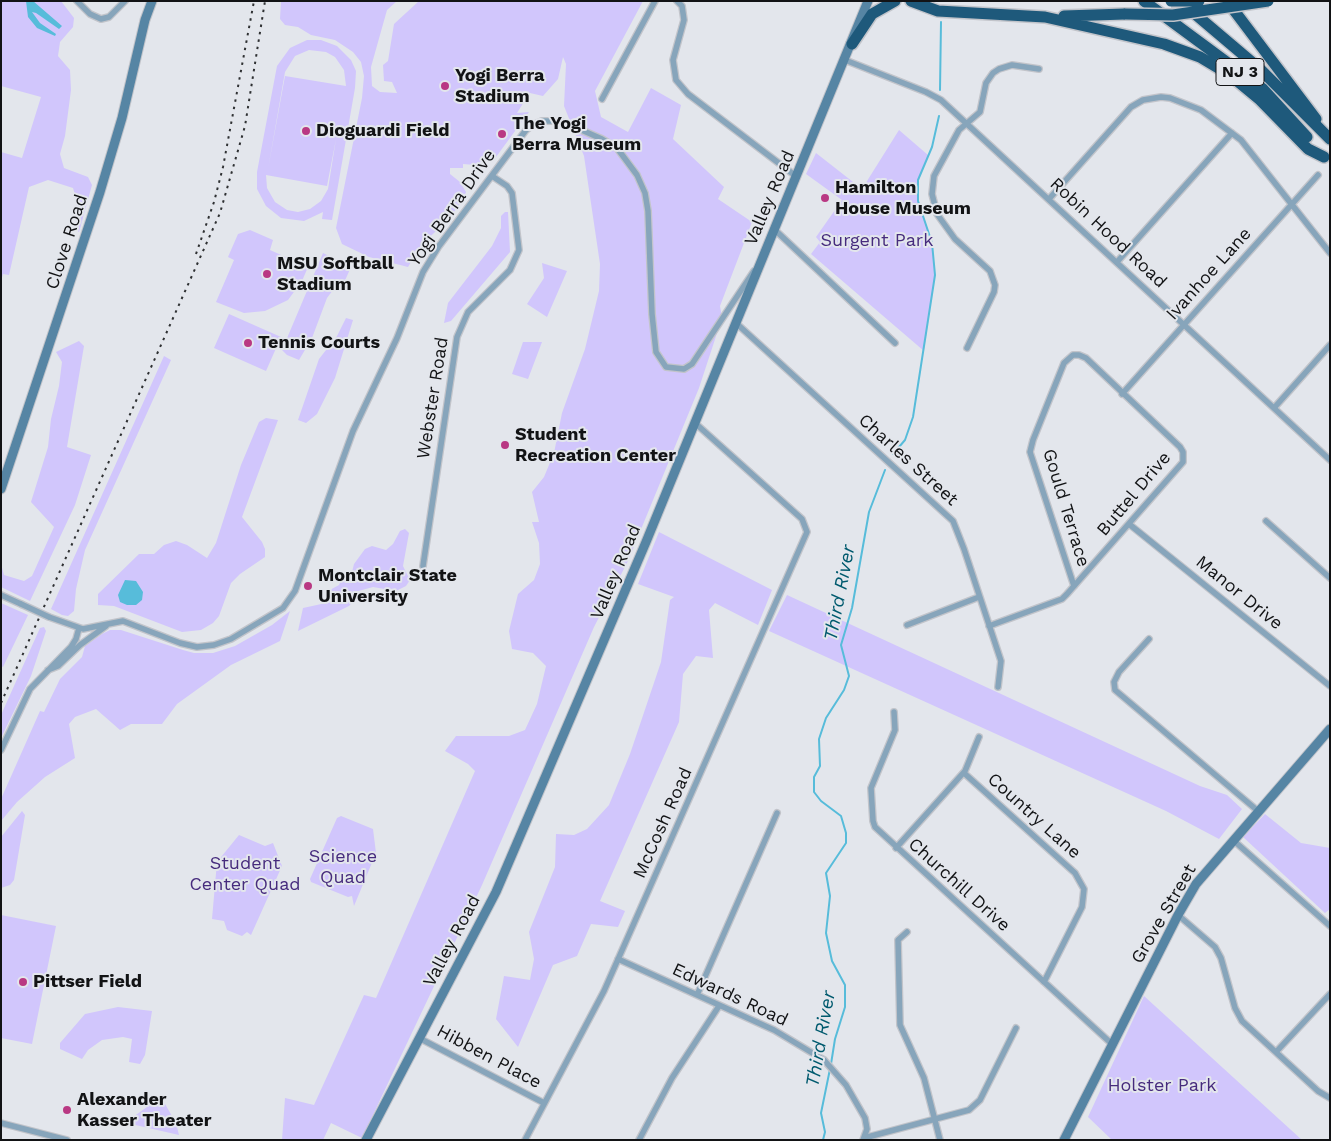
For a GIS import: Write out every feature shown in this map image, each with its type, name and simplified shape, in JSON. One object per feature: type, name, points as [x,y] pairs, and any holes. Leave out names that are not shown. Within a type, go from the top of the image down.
[{"type":"highway","points":[[852,44],[872,14],[895,1]]},
{"type":"highway","points":[[911,1],[938,11],[1045,17],[1198,12],[1268,1]]},
{"type":"highway","name":"NJ 3","points":[[1144,1],[1263,89],[1327,161]]},
{"type":"highway","points":[[1171,1],[1199,1]]},
{"type":"highway","name":"NJ 3","points":[[1180,1],[1260,69],[1330,139]]},
{"type":"highway","points":[[1228,1],[1330,139]]},
{"type":"highway","points":[[1045,17],[1164,44],[1200,57],[1230,75],[1259,99],[1308,148],[1327,161]]},
{"type":"main road","name":"Clove Road","points":[[1,490],[100,192],[122,118],[145,20],[152,1]]},
{"type":"main road","name":"Valley Road","points":[[366,1140],[496,892],[604,642],[869,2]]},
{"type":"main road","name":"Grove Street","points":[[1064,1140],[1114,1045],[1178,914],[1196,884],[1330,729]]},
{"type":"street","points":[[77,1],[90,14],[101,19],[109,17],[125,1]]},
{"type":"street","points":[[602,100],[655,1]]},
{"type":"street","points":[[677,1],[682,6],[684,20],[673,60],[676,80],[688,94],[797,177]]},
{"type":"street","name":"Robin Hood Road","points":[[845,60],[926,92],[941,100],[1330,460]]},
{"type":"street","points":[[967,348],[994,292],[993,277],[990,271],[947,230],[937,214],[932,194],[934,176],[959,130],[980,112],[986,84],[998,69],[1012,65],[1039,69]]},
{"type":"street","points":[[1048,199],[1137,102],[1161,97],[1201,110],[1232,133],[1330,253]]},
{"type":"street","name":"Yogi Berra Drive","points":[[79,628],[117,622],[132,624],[186,645],[206,646],[221,643],[242,633],[277,612],[285,605],[295,591],[355,425],[397,338],[423,272],[439,246],[526,130],[542,121],[561,121],[602,139],[622,155],[638,175],[646,201],[656,352],[666,367],[684,369],[692,364],[763,259]]},
{"type":"street","points":[[1117,262],[1232,133]]},
{"type":"street","name":"Ivanhoe Lane","points":[[1122,394],[1318,175]]},
{"type":"street","name":"Webster Road","points":[[423,566],[457,337],[468,312],[510,270],[519,250],[512,193],[507,186],[492,176]]},
{"type":"street","points":[[775,230],[895,343]]},
{"type":"street","name":"Charles Street","points":[[736,323],[950,517],[964,549],[1001,661],[998,687]]},
{"type":"street","points":[[1274,408],[1330,345]]},
{"type":"street","name":"Gould Terrace","points":[[1074,586],[1030,452],[1033,440],[1064,363],[1070,357],[1079,355],[1086,358],[1122,394]]},
{"type":"street","name":"Buttel Drive","points":[[989,626],[1062,599],[1183,462],[1184,452],[1122,394]]},
{"type":"street","name":"McCosh Road","points":[[525,1140],[618,959],[807,532],[805,523],[796,514],[695,424]]},
{"type":"street","points":[[1266,521],[1330,578]]},
{"type":"street","name":"Manor Drive","points":[[1128,524],[1330,686]]},
{"type":"street","points":[[1,595],[49,617],[79,628],[74,643],[30,689],[1,750]]},
{"type":"street","points":[[908,625],[980,597]]},
{"type":"street","points":[[46,671],[58,666],[94,633],[117,622]]},
{"type":"street","points":[[1149,639],[1119,672],[1114,682],[1115,690],[1258,811]]},
{"type":"street","name":"Churchill Drive","points":[[894,712],[895,730],[873,782],[871,796],[875,827],[1114,1045]]},
{"type":"street","points":[[896,848],[964,773],[979,737]]},
{"type":"street","name":"Country Lane","points":[[964,773],[1076,872],[1082,883],[1084,895],[1082,907],[1044,982]]},
{"type":"street","points":[[697,995],[776,813]]},
{"type":"street","points":[[1233,840],[1330,926]]},
{"type":"street","points":[[1178,914],[1215,947],[1221,958],[1239,1015],[1276,1052],[1330,1098]]},
{"type":"street","points":[[907,932],[898,940],[900,1024],[919,1065],[940,1140]]},
{"type":"street","name":"Edwards Road","points":[[618,959],[794,1041],[824,1060],[846,1085],[860,1110],[866,1124],[863,1139]]},
{"type":"street","points":[[1276,1052],[1330,994]]},
{"type":"street","points":[[641,1139],[672,1078],[719,1006]]},
{"type":"street","points":[[863,1139],[964,1112],[977,1104],[1016,1028]]},
{"type":"street","name":"Hibben Place","points":[[419,1038],[544,1104]]},
{"type":"street","points":[[1,1122],[67,1140]]},
{"type":"green space","points":[[1,1],[61,1],[74,18],[73,27],[60,42],[58,56],[70,70],[71,90],[65,136],[60,154],[64,168],[88,177],[92,185],[79,232],[76,230],[76,198],[73,188],[48,180],[29,187],[9,275],[3,274],[1,281],[1,152],[22,158],[41,97],[1,86]]},
{"type":"green space","points":[[281,1],[397,1],[387,10],[371,67],[372,86],[380,92],[397,93],[392,82],[384,81],[383,65],[388,61],[394,24],[419,1],[643,1],[595,91],[601,117],[628,132],[651,88],[681,105],[673,139],[724,187],[718,199],[752,222],[720,306],[722,318],[699,388],[628,561],[594,627],[482,885],[362,1138],[331,1123],[323,1140],[282,1140],[285,1098],[314,1105],[364,995],[376,998],[475,771],[468,764],[445,751],[456,736],[509,736],[525,730],[537,704],[546,666],[533,653],[512,649],[509,631],[518,594],[534,580],[540,564],[539,543],[532,522],[539,522],[532,492],[544,477],[554,453],[562,413],[585,349],[599,291],[600,264],[584,156],[564,106],[566,64],[563,57],[558,79],[543,96],[530,93],[517,113],[529,112],[496,157],[489,157],[475,165],[463,164],[463,168],[450,168],[450,174],[460,182],[466,192],[463,200],[448,220],[421,245],[408,267],[369,257],[342,244],[336,228],[362,98],[364,76],[361,62],[353,52],[335,40],[311,35],[298,27],[285,25],[280,19]]},
{"type":"green space","points":[[307,40],[321,40],[337,46],[351,60],[356,71],[355,88],[332,220],[322,219],[323,212],[304,221],[281,218],[266,206],[257,189],[257,172],[277,66],[290,48]],"holes":[[[309,50],[326,52],[335,57],[344,70],[346,86],[285,76],[268,169],[285,72],[295,56]],[[336,139],[328,189],[321,201],[310,209],[298,212],[287,210],[275,202],[267,188],[266,175],[327,186]]]},
{"type":"green space","name":"Surgent Park","points":[[899,130],[928,155],[918,180],[918,201],[932,243],[935,275],[924,351],[811,254],[820,242],[816,237],[842,200],[806,174],[816,153],[862,189]]},
{"type":"green space","points":[[508,212],[510,252],[451,321],[444,323],[448,303],[492,246],[501,228],[501,216]]},
{"type":"green space","name":"MSU Softball Stadium","points":[[250,230],[273,240],[270,250],[308,267],[302,281],[288,300],[265,311],[244,313],[216,302],[234,260],[228,257],[238,234]]},
{"type":"green space","points":[[323,253],[351,267],[343,285],[333,290],[327,298],[312,338],[299,360],[287,355],[282,350]]},
{"type":"green space","points":[[542,263],[567,271],[547,317],[527,304],[544,278]]},
{"type":"green space","name":"Tennis Courts","points":[[229,314],[281,337],[266,371],[214,348]]},
{"type":"green space","points":[[346,318],[353,320],[335,378],[317,414],[306,423],[298,420],[319,359],[337,336]]},
{"type":"green space","points":[[79,341],[84,346],[67,447],[91,455],[75,505],[30,601],[1,587],[1,564],[4,575],[24,581],[32,576],[54,527],[31,502],[48,447],[51,419],[59,386],[62,362],[56,352]]},
{"type":"green space","points":[[523,342],[542,342],[528,379],[512,374]]},
{"type":"green space","points":[[164,356],[171,360],[85,550],[76,589],[74,611],[68,616],[62,615],[51,609]]},
{"type":"green space","points":[[266,418],[278,420],[242,517],[262,542],[265,549],[265,557],[240,574],[231,583],[219,616],[213,623],[201,630],[182,632],[114,606],[98,605],[98,594],[139,554],[154,554],[164,545],[176,541],[187,545],[207,558],[216,543],[241,465],[259,422]]},
{"type":"green space","points":[[405,529],[409,533],[403,566],[410,580],[406,586],[396,591],[373,587],[333,598],[330,595],[328,591],[339,585],[343,575],[348,576],[352,572],[354,564],[365,549],[372,546],[386,550],[393,544],[400,531]]},
{"type":"green space","points":[[659,532],[772,590],[758,625],[715,603],[709,610],[713,658],[696,656],[683,674],[679,722],[600,901],[625,911],[618,927],[591,924],[577,956],[553,965],[518,1047],[496,1019],[504,976],[530,980],[534,959],[529,932],[555,867],[556,834],[574,835],[587,829],[609,805],[630,754],[661,662],[670,600],[674,597],[638,584]]},
{"type":"green space","points":[[787,595],[1200,786],[1227,795],[1242,809],[1219,839],[1166,811],[769,631]]},
{"type":"green space","points":[[358,596],[349,606],[298,631],[303,608]]},
{"type":"green space","points":[[1,603],[28,615],[3,667],[1,666]]},
{"type":"green space","points":[[290,611],[280,641],[231,665],[177,704],[162,724],[131,724],[120,730],[96,709],[75,717],[69,724],[75,758],[45,777],[17,802],[1,821],[1,799],[40,711],[44,712],[60,679],[82,657],[85,646],[110,630],[121,630],[194,653],[213,653],[235,646],[272,625]]},
{"type":"green space","points":[[44,627],[46,631],[31,676],[1,738],[1,715],[40,628]]},
{"type":"green space","points":[[22,811],[25,815],[14,880],[10,885],[1,888],[1,837]]},
{"type":"green space","points":[[1265,814],[1301,843],[1330,848],[1330,909],[1325,913],[1243,837]]},
{"type":"green space","name":"Science Quad","points":[[341,816],[373,829],[376,853],[354,906],[352,896],[348,897],[311,882],[310,879],[337,818]]},
{"type":"green space","name":"Student Center Quad","points":[[239,835],[265,846],[273,843],[282,866],[251,935],[247,932],[242,936],[227,930],[224,921],[212,919],[217,862]]},
{"type":"green space","name":"Pittser Field","points":[[1,915],[56,926],[32,1044],[1,1038]]},
{"type":"green space","name":"Holster Park","points":[[1144,996],[1302,1140],[1112,1140],[1088,1117]]},
{"type":"green space","points":[[118,1007],[152,1011],[145,1055],[140,1064],[129,1062],[132,1039],[123,1037],[102,1040],[88,1050],[82,1059],[60,1049],[60,1043],[85,1014]]},
{"type":"green space","points":[[161,1097],[176,1123],[179,1135],[131,1124],[133,1117]]},
{"type":"water","points":[[26,1],[33,1],[62,26],[59,29],[32,12],[40,23],[56,34],[55,36],[37,28],[28,17]]},
{"type":"water","points":[[125,580],[136,581],[143,592],[142,600],[136,605],[127,605],[120,602],[118,595]]},
{"type":"waterway","name":"Third River","points":[[940,90],[941,22]]},
{"type":"waterway","name":"Third River","points":[[893,454],[905,440],[913,417],[935,275],[932,243],[918,201],[918,180],[932,147],[939,116]]},
{"type":"waterway","name":"Third River","points":[[831,1064],[835,1039],[845,1007],[845,985],[832,961],[826,933],[830,896],[826,873],[846,843],[846,833],[841,816],[821,801],[814,792],[814,777],[820,766],[819,739],[826,718],[844,690],[849,676],[841,645],[852,608],[869,512],[885,470]]},
{"type":"waterway","name":"Third River","points":[[823,1140],[825,1132],[821,1113],[830,1069]]},
{"type":"railway","points":[[196,254],[214,202],[223,167],[254,1]]},
{"type":"railway","points":[[1,703],[220,213],[245,126],[265,1]]},
{"type":"place","name":"Yogi Berra Stadium","points":[[445,86]]},
{"type":"place","name":"Dioguardi Field","points":[[306,131]]},
{"type":"place","name":"The Yogi Berra Museum","points":[[502,134]]},
{"type":"place","name":"Hamilton House Museum","points":[[825,198]]},
{"type":"place","name":"MSU Softball Stadium","points":[[267,274]]},
{"type":"place","name":"Tennis Courts","points":[[248,343]]},
{"type":"place","name":"Student Recreation Center","points":[[505,445]]},
{"type":"place","name":"Montclair State University","points":[[308,586]]},
{"type":"place","name":"Pittser Field","points":[[23,982]]},
{"type":"place","name":"Alexander Kasser Theater","points":[[67,1110]]}]
